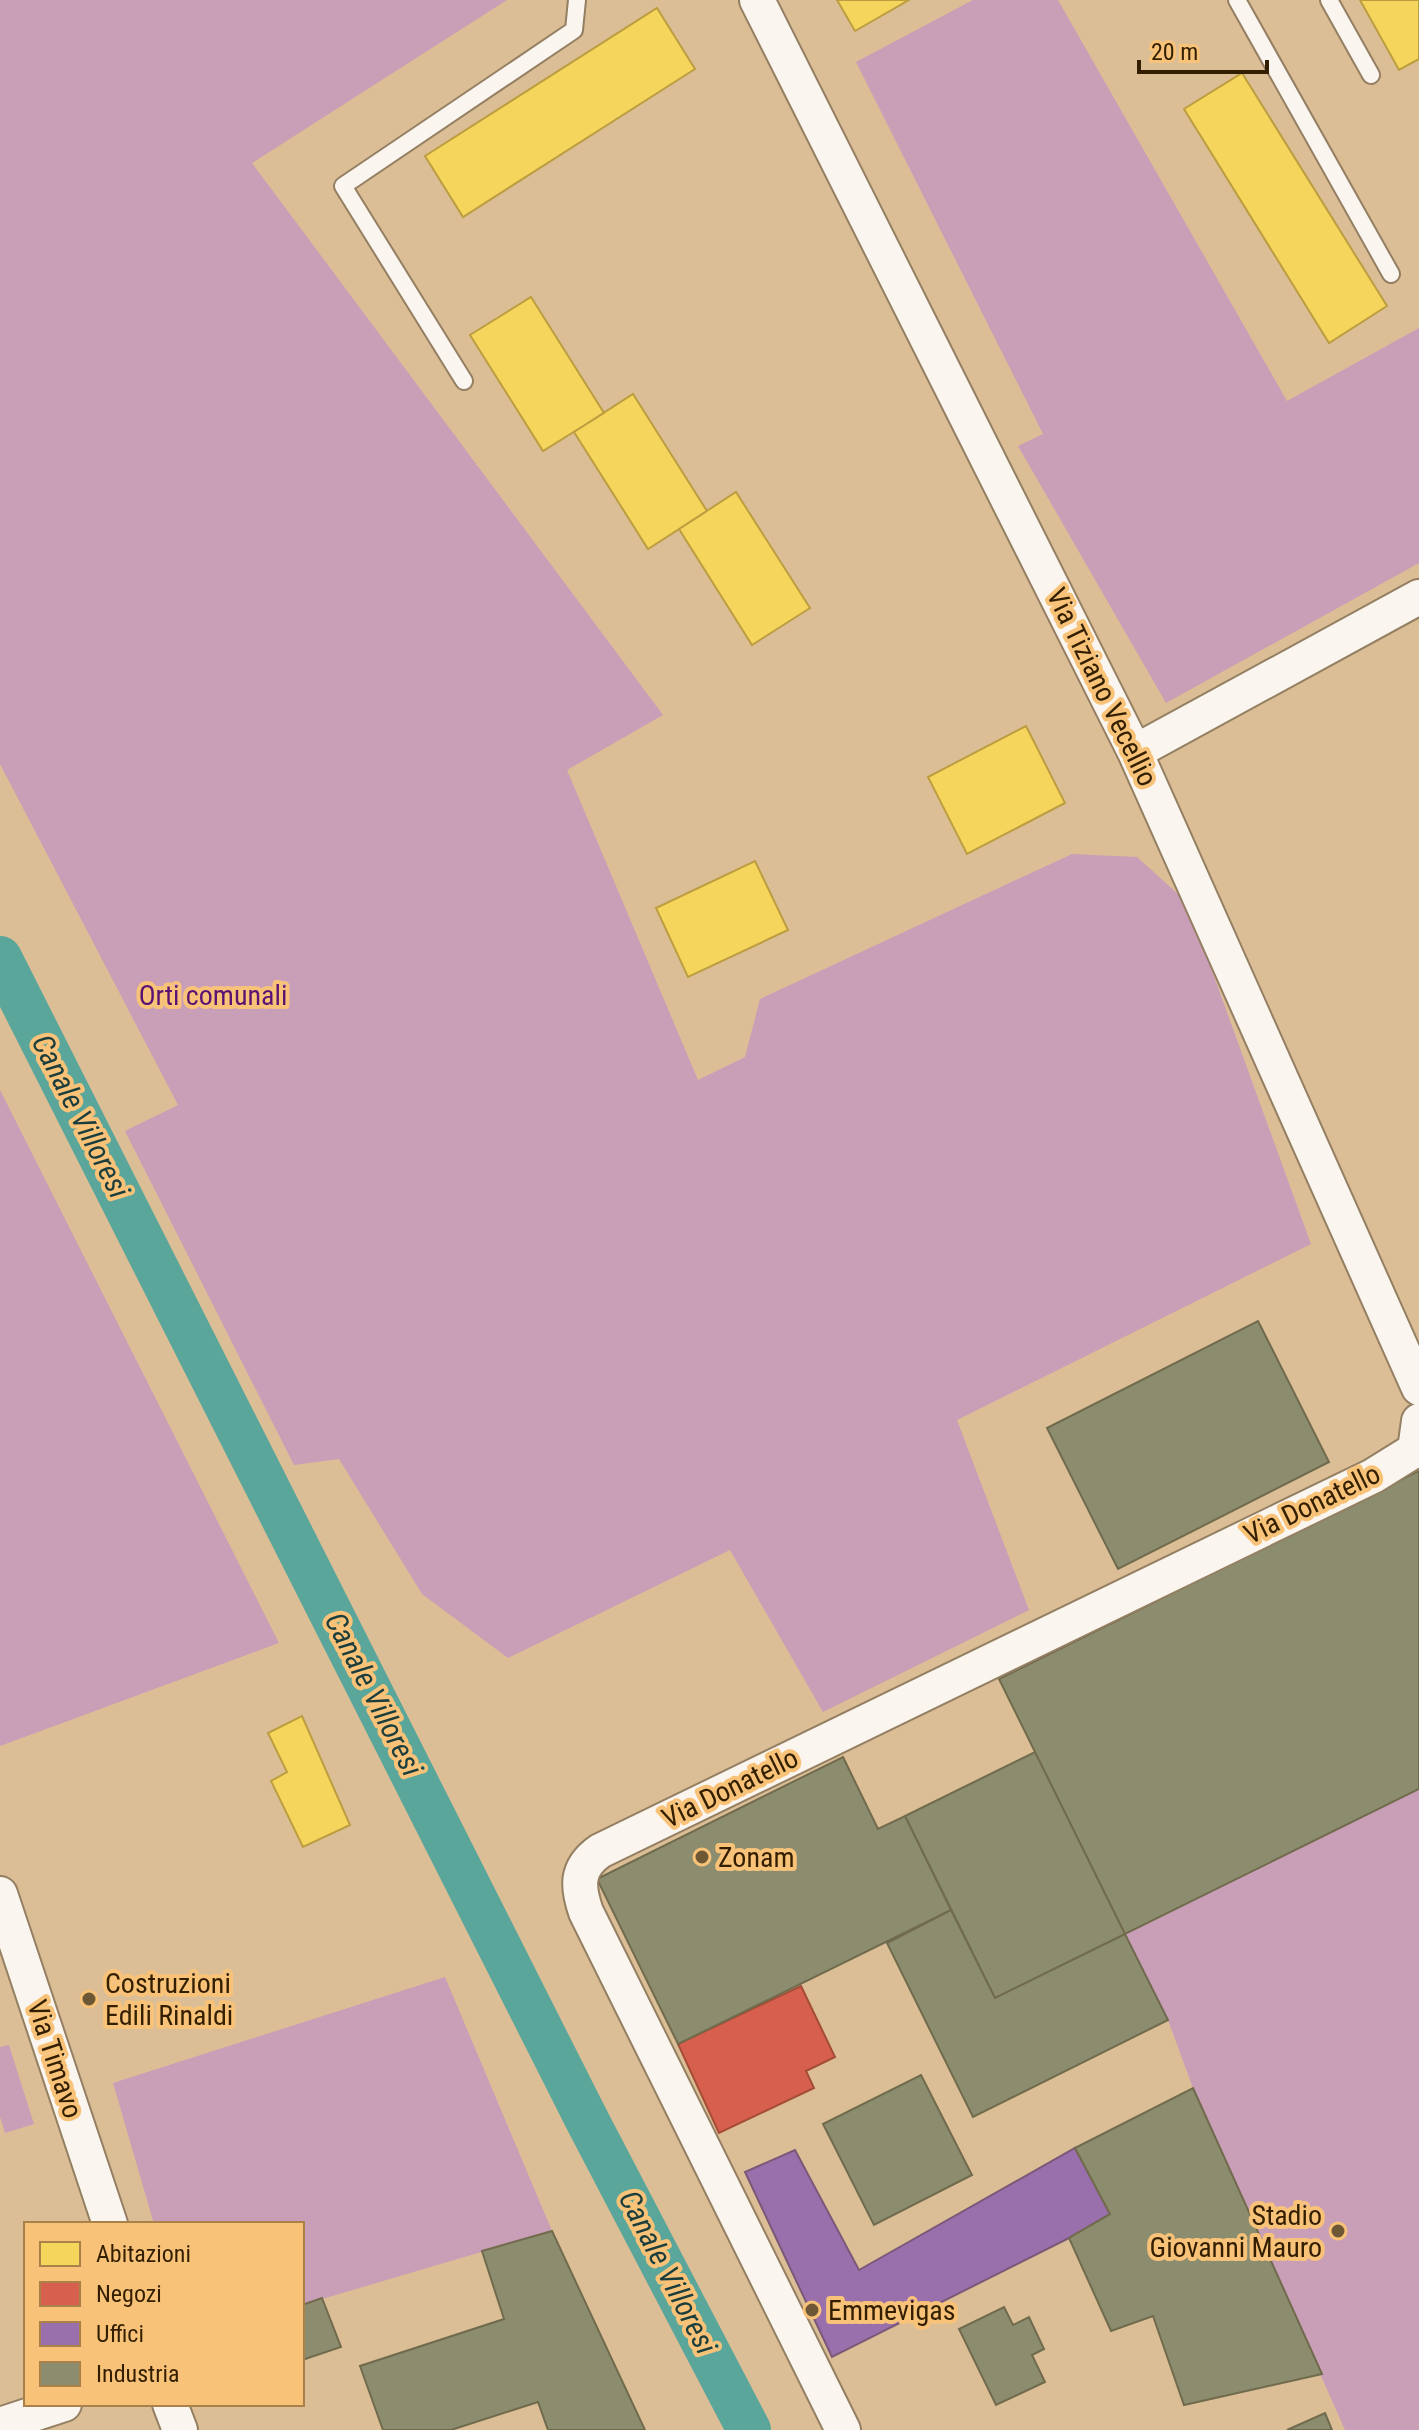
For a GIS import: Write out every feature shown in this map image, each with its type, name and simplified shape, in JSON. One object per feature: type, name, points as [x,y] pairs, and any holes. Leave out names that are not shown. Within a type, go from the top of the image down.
[{"type":"street","name":"Via Tiziano Vecellio","points":[[757,0],[1135,752],[1419,1388]]},
{"type":"street","points":[[1135,752],[1419,597]]},
{"type":"street","name":"Via Donatello","points":[[843,2430],[586,1912],[580,1892],[580,1872],[588,1859],[600,1851],[1373,1476],[1415,1450],[1419,1421]]},
{"type":"street","name":"Via Timavo","points":[[0,1894],[109,2222]]},
{"type":"street","points":[[0,2425],[58,2406]]},
{"type":"street","points":[[171,2406],[180,2430]]},
{"type":"lane","points":[[464,381],[343,186],[574,30],[577,0]]},
{"type":"lane","points":[[1237,0],[1391,274]]},
{"type":"lane","points":[[1329,0],[1371,75]]},
{"type":"green space","name":"Orti comunali","points":[[0,0],[507,0],[252,163],[663,715],[567,770],[698,1080],[745,1057],[760,999],[1072,854],[1137,857],[1187,902],[1311,1244],[957,1420],[1029,1610],[823,1712],[730,1550],[508,1658],[422,1594],[339,1459],[294,1465],[125,1131],[178,1105],[0,764]]},
{"type":"green space","points":[[973,0],[1058,0],[1287,401],[1419,328],[1419,563],[1166,703],[1018,446],[1043,434],[856,62]]},
{"type":"green space","points":[[0,1090],[279,1643],[0,1746]]},
{"type":"green space","name":"Stadio Giovanni Mauro","points":[[1419,1789],[1419,2430],[1345,2430],[1193,2088],[1168,2020],[1125,1934]]},
{"type":"green space","points":[[445,1977],[552,2231],[304,2304],[304,2222],[153,2222],[113,2083]]},
{"type":"green space","points":[[9,2045],[34,2124],[5,2133],[0,2117],[0,2047]]},
{"type":"building: Abitazioni","points":[[837,0],[909,0],[855,31]]},
{"type":"building: Abitazioni","points":[[1360,0],[1419,0],[1419,59],[1399,70]]},
{"type":"building: Abitazioni","points":[[657,8],[695,69],[463,217],[425,156]]},
{"type":"building: Abitazioni","points":[[1242,73],[1387,306],[1329,343],[1184,109]]},
{"type":"building: Abitazioni","points":[[531,297],[604,413],[543,451],[470,335]]},
{"type":"building: Abitazioni","points":[[633,394],[707,511],[648,549],[574,432]]},
{"type":"building: Abitazioni","points":[[736,492],[810,608],[752,645],[679,529]]},
{"type":"building: Abitazioni","points":[[1026,726],[1065,803],[967,854],[928,777]]},
{"type":"building: Abitazioni","points":[[755,861],[788,930],[688,977],[656,908]]},
{"type":"building: Abitazioni","points":[[302,1716],[350,1825],[303,1847],[271,1781],[287,1772],[268,1733]]},
{"type":"building: Negozi","points":[[801,1986],[835,2057],[806,2071],[814,2088],[719,2133],[678,2044]]},
{"type":"building: Uffici","points":[[1075,2148],[1110,2214],[1069,2238],[832,2357],[745,2172],[795,2150],[859,2270]]},
{"type":"building: Industria","points":[[1258,1321],[1329,1462],[1118,1569],[1047,1428]]},
{"type":"building: Industria","points":[[1419,1471],[1419,1789],[1125,1934],[999,1679]]},
{"type":"building: Industria","points":[[1035,1752],[1125,1934],[995,1998],[905,1816]]},
{"type":"building: Industria","points":[[843,1757],[878,1829],[905,1816],[951,1910],[678,2044],[597,1879]]},
{"type":"building: Industria","points":[[951,1910],[995,1998],[1125,1934],[1168,2020],[973,2117],[887,1943]]},
{"type":"building: Industria","points":[[921,2075],[972,2175],[874,2225],[823,2124]]},
{"type":"building: Industria","points":[[1193,2088],[1322,2374],[1184,2405],[1153,2316],[1111,2331],[1069,2238],[1110,2214],[1075,2148]]},
{"type":"building: Industria","points":[[552,2231],[645,2430],[548,2430],[538,2402],[451,2430],[383,2430],[360,2366],[504,2319],[482,2251]]},
{"type":"building: Industria","points":[[322,2298],[341,2347],[304,2359],[304,2304]]},
{"type":"building: Industria","points":[[1004,2307],[1013,2325],[1029,2317],[1044,2349],[1032,2355],[1045,2382],[996,2405],[959,2329]]},
{"type":"building: Industria","points":[[1325,2413],[1332,2430],[1287,2430]]},
{"type":"waterway","name":"Canale Villoresi","points":[[0,958],[588,2122],[749,2430]]},
{"type":"place","name":"Zonam","points":[[702,1857]]},
{"type":"place","name":"Costruzioni Edili Rinaldi","points":[[89,1999]]},
{"type":"place","name":"Stadio Giovanni Mauro","points":[[1338,2231]]},
{"type":"place","name":"Emmevigas","points":[[812,2310]]}]
